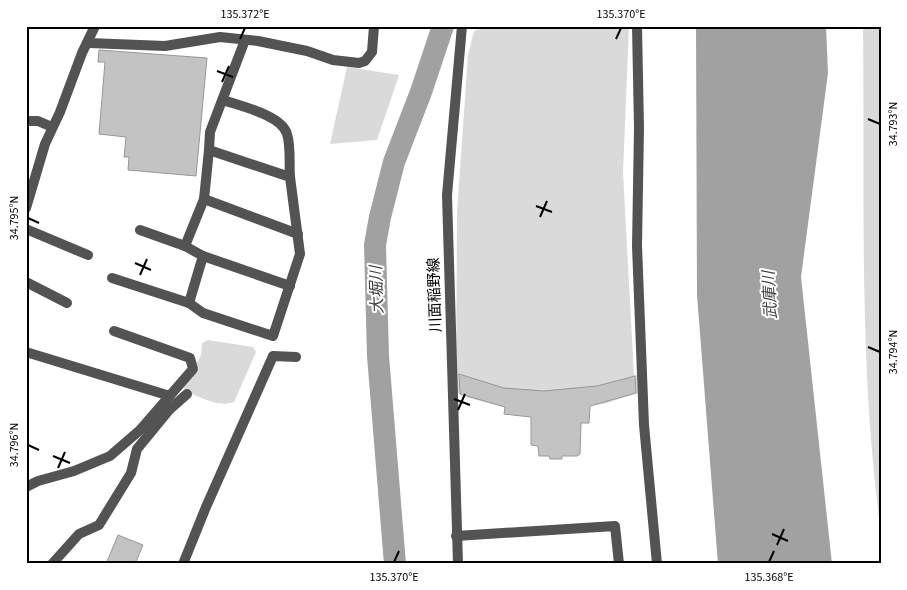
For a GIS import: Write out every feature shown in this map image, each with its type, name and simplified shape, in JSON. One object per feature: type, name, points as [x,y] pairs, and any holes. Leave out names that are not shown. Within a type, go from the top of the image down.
[{"type":"street","points":[[26,208],[52,127],[82,53],[89,43],[96,26]]},
{"type":"street","points":[[89,43],[164,46],[220,37],[307,51],[332,60],[359,63],[365,61],[372,52],[374,26]]},
{"type":"street","name":"川面稲野線","points":[[458,564],[447,195],[462,26]]},
{"type":"street","points":[[637,26],[640,128],[637,246],[644,425],[657,564]]},
{"type":"street","points":[[185,246],[204,199],[210,132],[245,40]]},
{"type":"street","points":[[112,278],[189,303],[203,313],[273,336],[300,254],[290,177],[288,134],[284,128],[268,117],[223,100]]},
{"type":"street","points":[[26,122],[38,121],[52,127]]},
{"type":"street","points":[[209,150],[290,177]]},
{"type":"street","points":[[204,199],[298,234]]},
{"type":"street","points":[[26,229],[88,255]]},
{"type":"street","points":[[140,230],[185,246],[203,256],[290,286]]},
{"type":"street","points":[[189,303],[203,256]]},
{"type":"street","points":[[26,282],[68,302]]},
{"type":"street","points":[[26,487],[38,481],[74,471],[110,456],[140,430],[193,369],[190,358],[114,331]]},
{"type":"street","points":[[26,352],[170,396]]},
{"type":"street","points":[[183,564],[206,507],[273,356],[296,357]]},
{"type":"street","points":[[52,564],[79,534],[99,525],[131,473],[137,449],[169,410],[187,394]]},
{"type":"street","points":[[456,536],[615,526],[619,564]]},
{"type":"shaded area","points":[[488,26],[629,26],[623,173],[634,375],[637,375],[638,393],[607,403],[540,416],[469,398],[456,392],[457,212],[468,55],[474,31]]},
{"type":"shaded area","points":[[863,26],[881,26],[881,533],[869,407],[866,343]]},
{"type":"shaded area","points":[[347,67],[399,75],[377,140],[330,144]]},
{"type":"shaded area","points":[[208,340],[253,347],[256,352],[234,402],[216,403],[185,391],[184,387],[201,355],[202,343]]},
{"type":"water","name":"武庫川","points":[[696,26],[826,26],[828,73],[801,277],[832,564],[718,564],[697,295]]},
{"type":"building","points":[[99,50],[207,58],[196,176],[128,170],[129,157],[124,157],[126,137],[99,134],[105,62],[98,62]]},
{"type":"building","points":[[459,374],[504,388],[544,391],[597,386],[635,376],[636,393],[590,406],[589,423],[581,423],[580,454],[577,456],[562,456],[562,459],[550,459],[549,456],[539,456],[538,446],[531,445],[531,417],[504,414],[505,407],[460,394]]},
{"type":"building","points":[[118,535],[143,545],[135,564],[106,564]]},
{"type":"waterway","name":"大堀川","points":[[395,564],[378,356],[375,245],[394,162],[421,92],[443,26]]}]
